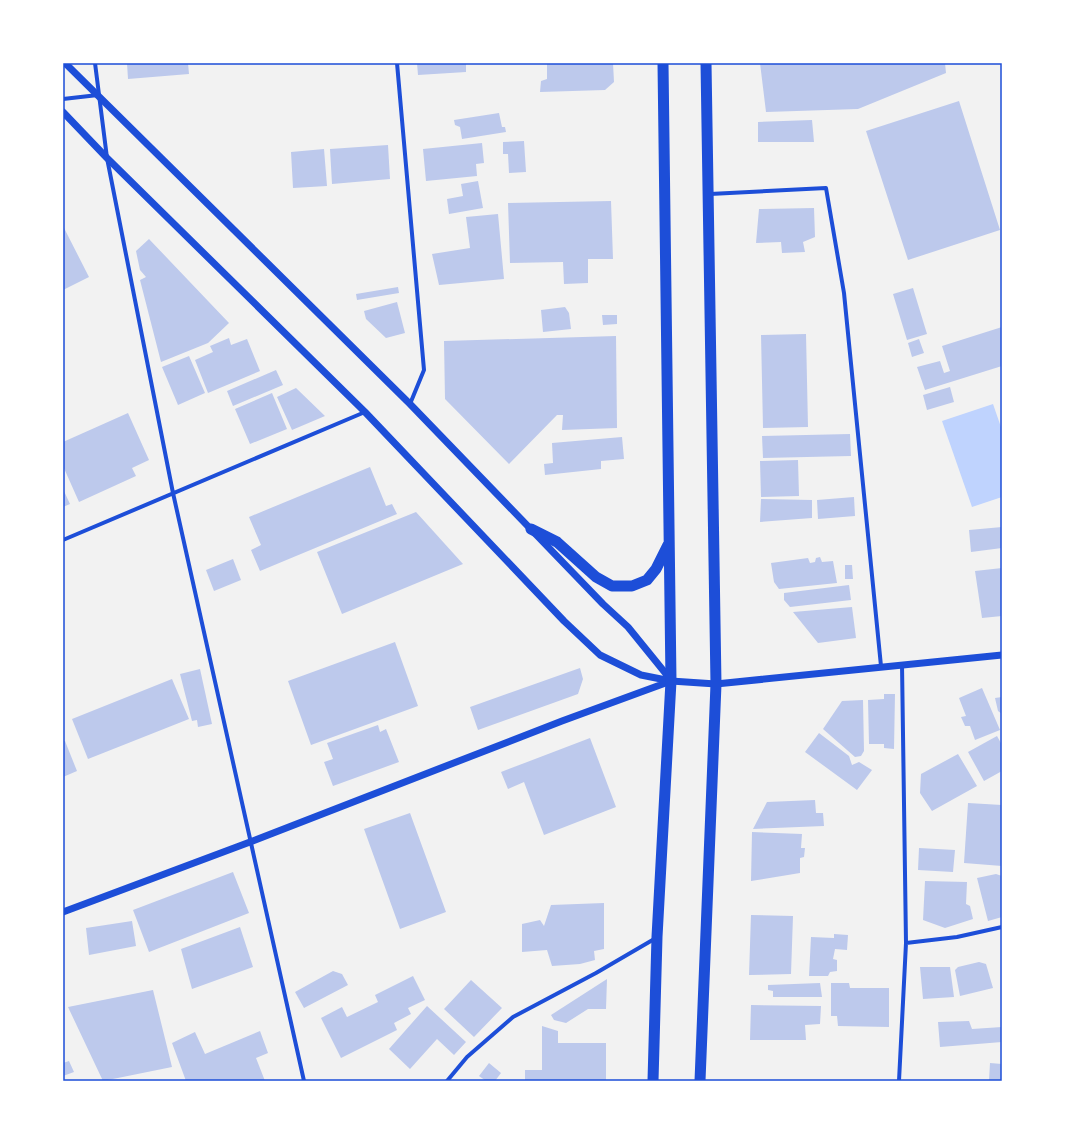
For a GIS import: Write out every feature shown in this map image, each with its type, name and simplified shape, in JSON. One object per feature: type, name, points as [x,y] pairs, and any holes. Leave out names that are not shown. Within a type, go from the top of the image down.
[{"type":"highway","points":[[653,1081],[657,937],[671,681],[663,63]]},
{"type":"highway","points":[[700,1081],[716,684],[706,63]]},
{"type":"highway","points":[[531,528],[557,542],[596,578],[612,586],[632,586],[647,580],[656,569],[669,543]]},
{"type":"street","points":[[65,63],[410,404],[603,604],[628,626],[671,681]]},
{"type":"street","points":[[95,63],[107,158],[173,493],[304,1081]]},
{"type":"street","points":[[397,63],[424,370],[410,404]]},
{"type":"street","points":[[63,99],[98,95]]},
{"type":"street","points":[[63,112],[107,158],[365,412],[564,622],[600,655],[641,675],[671,681],[716,684],[881,666],[1002,655]]},
{"type":"street","points":[[708,194],[826,188],[844,292],[881,666]]},
{"type":"street","points":[[63,540],[365,412]]},
{"type":"street","points":[[899,1081],[906,943],[902,664]]},
{"type":"street","points":[[63,912],[250,842],[562,721],[671,681]]},
{"type":"street","points":[[906,943],[957,937],[1002,927]]},
{"type":"street","points":[[447,1081],[467,1057],[513,1017],[596,973],[657,937]]},
{"type":"water","points":[[993,404],[1002,430],[1002,497],[972,507],[942,421]]},
{"type":"building","points":[[127,63],[188,63],[189,74],[128,79]]},
{"type":"building","points":[[417,63],[466,63],[466,72],[418,75]]},
{"type":"building","points":[[547,63],[613,63],[614,82],[605,90],[540,92],[541,81],[547,79]]},
{"type":"building","points":[[760,63],[945,63],[946,73],[858,109],[766,112]]},
{"type":"building","points":[[959,101],[1000,230],[908,260],[866,131]]},
{"type":"building","points":[[499,113],[502,127],[505,127],[506,132],[462,139],[460,127],[455,125],[454,120]]},
{"type":"building","points":[[812,120],[814,142],[758,142],[758,122]]},
{"type":"building","points":[[524,141],[526,172],[509,173],[508,154],[503,154],[503,142]]},
{"type":"building","points":[[482,143],[484,163],[476,164],[477,176],[426,181],[423,149]]},
{"type":"building","points":[[388,145],[390,179],[332,184],[330,149]]},
{"type":"building","points":[[324,149],[327,186],[293,188],[291,152]]},
{"type":"building","points":[[478,181],[483,208],[449,214],[447,199],[463,196],[461,184]]},
{"type":"building","points":[[611,201],[613,259],[588,259],[588,283],[564,284],[563,262],[510,263],[508,203]]},
{"type":"building","points":[[814,208],[815,237],[803,242],[805,252],[782,253],[781,242],[756,243],[759,209]]},
{"type":"building","points":[[498,214],[504,279],[439,285],[432,254],[470,248],[466,217]]},
{"type":"building","points":[[63,226],[89,277],[63,290]]},
{"type":"building","points":[[149,239],[229,323],[208,343],[161,362],[140,280],[146,277],[140,270],[136,251]]},
{"type":"building","points":[[398,287],[399,293],[357,300],[356,294]]},
{"type":"building","points":[[913,288],[927,334],[907,340],[893,294]]},
{"type":"building","points":[[397,302],[405,333],[386,338],[366,319],[364,311]]},
{"type":"building","points":[[565,307],[569,313],[571,329],[543,332],[541,310]]},
{"type":"building","points":[[602,315],[617,315],[617,324],[603,325]]},
{"type":"building","points":[[1002,327],[1002,366],[925,390],[917,367],[940,361],[944,373],[950,371],[942,346]]},
{"type":"building","points":[[806,334],[808,427],[763,428],[761,335]]},
{"type":"building","points":[[616,336],[617,428],[562,430],[563,415],[557,415],[509,464],[445,399],[444,341]]},
{"type":"building","points":[[229,338],[231,345],[247,339],[260,371],[208,393],[195,360],[213,352],[210,346]]},
{"type":"building","points":[[919,339],[924,353],[912,357],[908,343]]},
{"type":"building","points":[[189,356],[205,393],[178,405],[162,367]]},
{"type":"building","points":[[276,370],[283,385],[233,406],[227,391]]},
{"type":"building","points":[[950,387],[954,402],[927,410],[923,395]]},
{"type":"building","points":[[296,388],[325,416],[292,430],[277,397]]},
{"type":"building","points":[[272,393],[287,429],[250,444],[235,409]]},
{"type":"building","points":[[128,413],[149,460],[132,468],[136,476],[79,502],[63,466],[63,442]]},
{"type":"building","points":[[850,434],[851,456],[763,458],[762,436]]},
{"type":"building","points":[[622,437],[624,459],[601,461],[601,469],[545,475],[544,464],[553,463],[552,443]]},
{"type":"building","points":[[798,460],[799,496],[761,497],[760,461]]},
{"type":"building","points":[[370,467],[386,506],[392,504],[397,514],[260,571],[251,550],[261,545],[249,517]]},
{"type":"building","points":[[63,489],[70,504],[63,507]]},
{"type":"building","points":[[854,497],[855,516],[818,519],[817,500]]},
{"type":"building","points":[[761,499],[812,500],[812,518],[760,522]]},
{"type":"building","points":[[416,512],[463,564],[342,614],[317,552]]},
{"type":"building","points":[[1002,527],[1002,548],[971,552],[969,530]]},
{"type":"building","points":[[820,557],[822,562],[833,561],[837,583],[779,589],[774,582],[771,563],[808,558],[810,563],[815,562],[816,558]]},
{"type":"building","points":[[233,559],[241,580],[214,591],[206,570]]},
{"type":"building","points":[[845,565],[852,565],[853,579],[845,579]]},
{"type":"building","points":[[1002,568],[1002,616],[982,618],[975,571]]},
{"type":"building","points":[[849,585],[851,600],[790,607],[784,600],[784,593]]},
{"type":"building","points":[[852,607],[856,638],[818,643],[793,612]]},
{"type":"building","points":[[395,642],[418,706],[311,745],[288,681]]},
{"type":"building","points":[[580,668],[583,679],[578,694],[478,730],[470,707]]},
{"type":"building","points":[[200,669],[212,724],[198,727],[197,720],[192,721],[180,674]]},
{"type":"building","points":[[172,679],[189,719],[88,759],[72,719]]},
{"type":"building","points":[[982,688],[1000,730],[975,740],[970,726],[965,726],[961,717],[966,716],[959,698]]},
{"type":"building","points":[[884,694],[895,694],[894,749],[884,748],[884,744],[869,744],[868,700],[884,699]]},
{"type":"building","points":[[1002,697],[1002,714],[998,711],[995,698]]},
{"type":"building","points":[[863,700],[864,751],[861,756],[855,757],[823,729],[842,701]]},
{"type":"building","points":[[378,725],[380,732],[386,729],[399,762],[333,786],[324,762],[333,759],[327,743]]},
{"type":"building","points":[[819,733],[849,756],[852,765],[859,762],[872,770],[857,790],[805,752]]},
{"type":"building","points":[[997,736],[1002,745],[1002,771],[984,781],[968,752]]},
{"type":"building","points":[[590,738],[616,807],[544,835],[524,782],[508,789],[501,772]]},
{"type":"building","points":[[63,741],[65,741],[77,771],[63,777]]},
{"type":"building","points":[[958,754],[977,786],[932,811],[920,793],[921,774]]},
{"type":"building","points":[[815,800],[816,813],[823,813],[824,826],[753,829],[767,802]]},
{"type":"building","points":[[968,803],[1002,805],[1002,866],[964,863]]},
{"type":"building","points":[[410,813],[446,912],[400,929],[364,829]]},
{"type":"building","points":[[752,832],[802,834],[801,848],[805,848],[804,857],[800,858],[800,873],[751,881]]},
{"type":"building","points":[[919,848],[955,850],[953,872],[918,870]]},
{"type":"building","points":[[233,872],[249,913],[149,952],[133,910]]},
{"type":"building","points":[[996,874],[1002,876],[1002,917],[988,921],[977,878]]},
{"type":"building","points":[[925,881],[967,882],[966,904],[970,906],[973,919],[945,928],[923,920]]},
{"type":"building","points":[[604,903],[604,949],[594,951],[595,960],[580,964],[552,966],[547,950],[522,952],[522,924],[540,920],[544,926],[551,905]]},
{"type":"building","points":[[751,915],[793,916],[791,974],[749,975]]},
{"type":"building","points":[[132,921],[136,946],[89,955],[86,928]]},
{"type":"building","points":[[240,927],[253,967],[192,989],[181,949]]},
{"type":"building","points":[[834,934],[848,935],[847,950],[835,949],[833,959],[837,960],[837,971],[830,972],[828,976],[809,976],[811,937],[834,938]]},
{"type":"building","points":[[979,962],[986,964],[993,988],[960,996],[955,970],[958,967]]},
{"type":"building","points":[[920,967],[950,967],[954,997],[923,999]]},
{"type":"building","points":[[333,971],[342,974],[348,985],[304,1008],[295,992]]},
{"type":"building","points":[[413,976],[425,1000],[408,1008],[411,1014],[394,1023],[397,1030],[341,1058],[321,1018],[342,1007],[347,1017],[378,1002],[375,995]]},
{"type":"building","points":[[607,979],[606,1009],[588,1009],[566,1023],[554,1020],[551,1015]]},
{"type":"building","points":[[471,980],[502,1008],[474,1037],[444,1009]]},
{"type":"building","points":[[820,983],[822,997],[773,997],[773,991],[768,990],[768,985]]},
{"type":"building","points":[[831,983],[849,983],[850,988],[889,988],[889,1027],[838,1026],[837,1016],[831,1016]]},
{"type":"building","points":[[153,990],[172,1067],[103,1081],[68,1007]]},
{"type":"building","points":[[751,1005],[821,1006],[820,1024],[805,1025],[806,1040],[750,1040]]},
{"type":"building","points":[[427,1006],[466,1042],[454,1055],[437,1039],[410,1069],[389,1049]]},
{"type":"building","points":[[969,1021],[972,1029],[1002,1027],[1002,1042],[940,1047],[938,1022]]},
{"type":"building","points":[[542,1026],[558,1031],[558,1043],[606,1043],[606,1081],[525,1081],[525,1070],[542,1070]]},
{"type":"building","points":[[260,1031],[268,1053],[256,1058],[265,1081],[186,1081],[172,1043],[195,1032],[205,1054]]},
{"type":"building","points":[[69,1061],[74,1072],[63,1076],[63,1063]]},
{"type":"building","points":[[489,1063],[501,1073],[495,1081],[486,1081],[479,1076]]},
{"type":"building","points":[[990,1063],[1002,1064],[1002,1081],[989,1081]]}]
